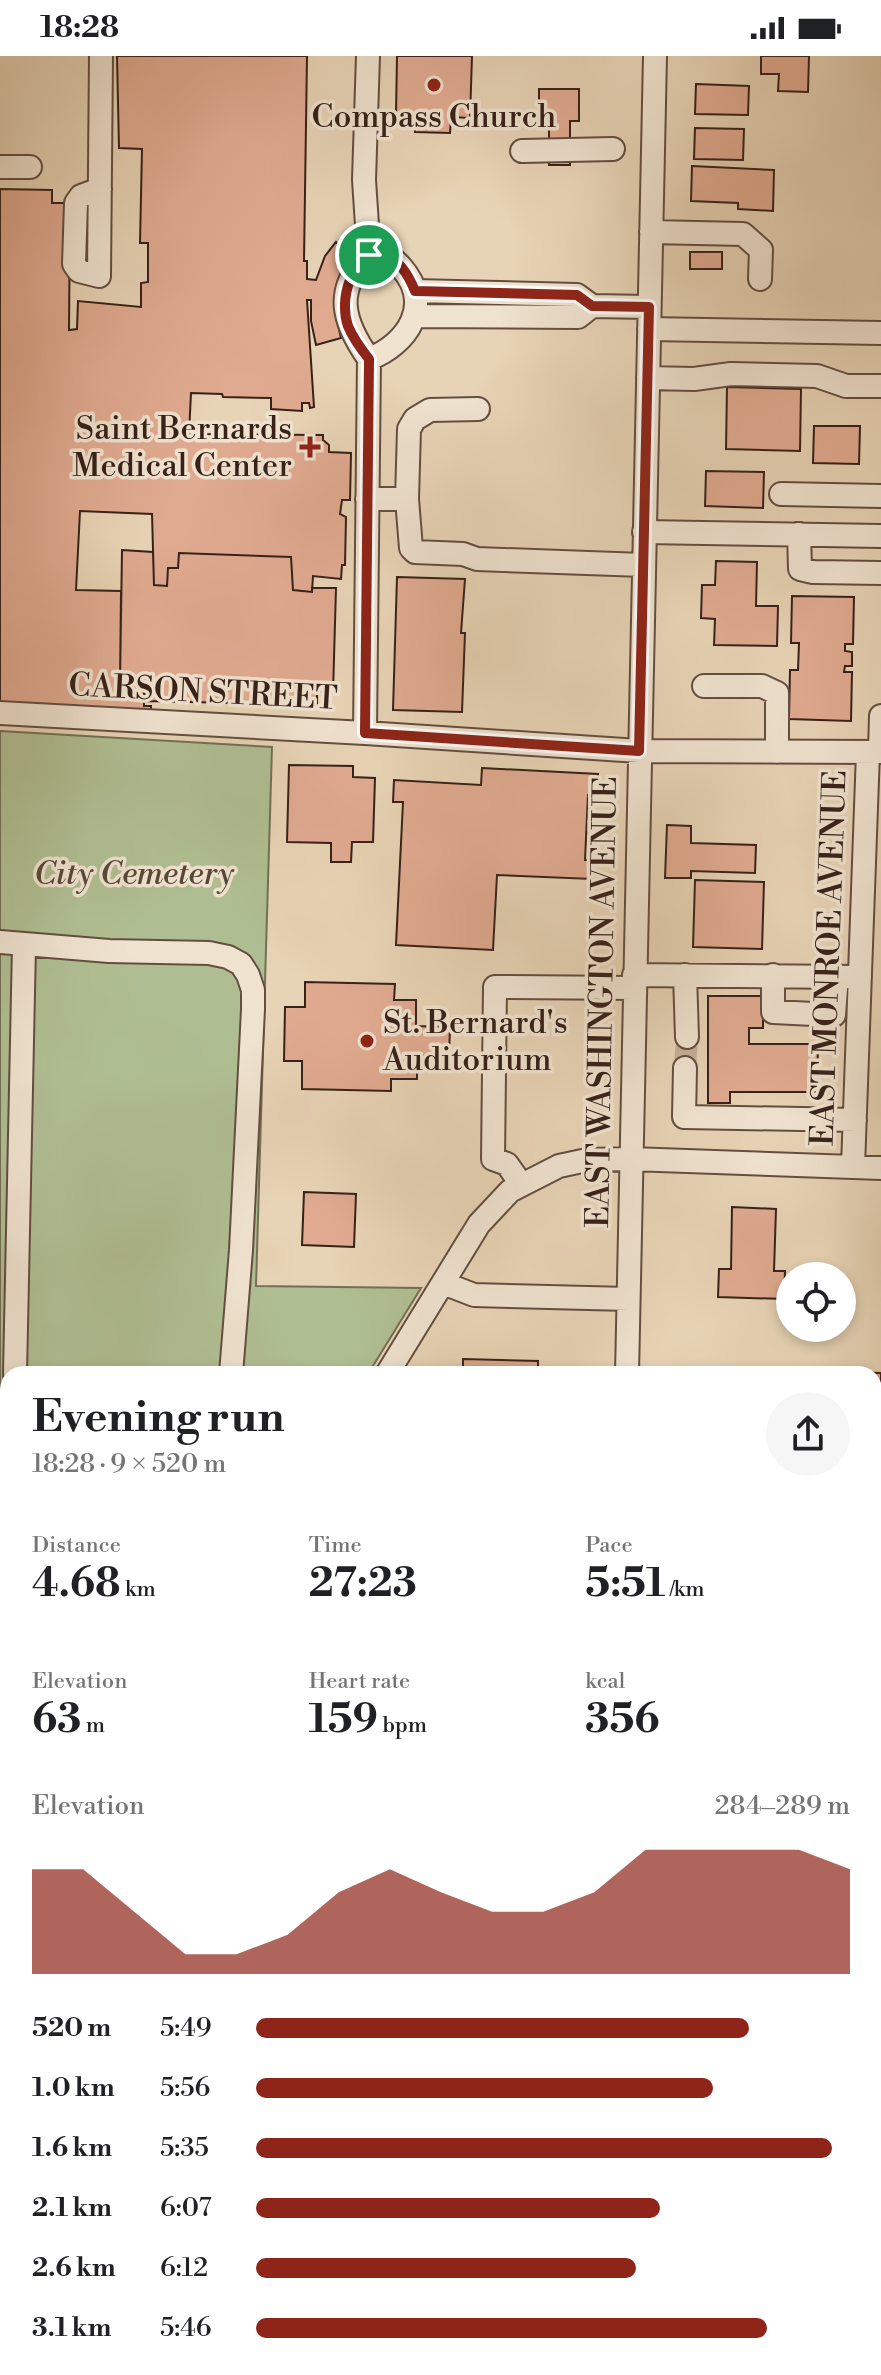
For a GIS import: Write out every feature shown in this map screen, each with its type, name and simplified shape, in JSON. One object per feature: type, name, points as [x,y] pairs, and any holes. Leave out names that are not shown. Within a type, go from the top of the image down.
[{"type":"street","points":[[100,189],[101,56]]},
{"type":"street","points":[[368,56],[364,180],[369,255]]},
{"type":"street","name":"EAST WASHINGTON AVENUE","points":[[627,1366],[655,56]]},
{"type":"street","points":[[522,151],[613,149]]},
{"type":"street","points":[[0,167],[30,167]]},
{"type":"street","points":[[651,232],[743,234],[761,250],[760,279]]},
{"type":"street","points":[[365,733],[369,359],[348,324],[345,307],[348,284],[357,267],[369,255],[381,253],[391,257],[409,276],[417,303],[402,339],[387,352],[369,359]]},
{"type":"street","points":[[415,291],[577,295],[592,306],[649,318],[881,333]]},
{"type":"street","points":[[414,316],[578,317],[592,306]]},
{"type":"street","points":[[648,378],[694,379],[731,374],[817,376],[846,386],[881,386]]},
{"type":"street","points":[[478,409],[430,410],[415,419],[409,429],[407,499],[411,548],[415,552],[463,554],[477,559],[643,565]]},
{"type":"street","points":[[781,494],[881,496]]},
{"type":"street","points":[[367,499],[407,499]]},
{"type":"street","points":[[644,532],[881,536]]},
{"type":"street","points":[[799,534],[800,569],[881,573]]},
{"type":"street","points":[[704,686],[762,686],[777,693],[777,752]]},
{"type":"street","name":"CARSON STREET","points":[[0,713],[639,751],[876,752]]},
{"type":"street","name":"EAST MONROE AVENUE","points":[[853,1167],[855,1120],[870,1026],[860,977],[881,716]]},
{"type":"street","points":[[0,942],[109,951],[209,953],[241,964],[248,975],[253,990],[252,1025],[241,1250],[232,1366]]},
{"type":"street","points":[[15,1366],[24,945]]},
{"type":"street","points":[[685,975],[687,1037]]},
{"type":"street","points":[[521,1184],[507,1164],[493,1159],[495,987],[634,982],[685,975],[860,977]]},
{"type":"street","points":[[773,975],[773,1012],[834,1015],[837,976]]},
{"type":"street","points":[[685,1068],[684,1117],[855,1120]]},
{"type":"street","points":[[392,1366],[479,1224],[510,1191],[559,1166],[587,1160],[631,1159],[881,1168]]},
{"type":"street","points":[[443,1283],[474,1295],[628,1299]]},
{"type":"green space","name":"City Cemetery","points":[[0,731],[272,747],[256,1286],[421,1288],[373,1366],[0,1366]]},
{"type":"building","points":[[117,56],[307,56],[304,261],[307,261],[307,279],[316,280],[325,256],[336,242],[356,258],[338,293],[336,316],[341,338],[316,345],[311,300],[307,300],[314,407],[302,403],[302,411],[271,409],[271,398],[191,393],[189,434],[323,435],[329,452],[351,453],[350,500],[342,500],[340,514],[346,517],[345,565],[342,565],[341,579],[313,576],[312,592],[293,590],[291,557],[179,553],[178,568],[168,568],[167,586],[154,585],[152,514],[80,511],[76,590],[121,591],[120,682],[144,682],[144,706],[151,706],[151,718],[0,705],[0,189],[52,190],[52,203],[70,203],[69,330],[77,329],[78,301],[141,307],[141,283],[148,282],[148,243],[140,243],[142,149],[119,148]]},
{"type":"building","name":"Compass Church","points":[[397,56],[472,56],[470,118],[451,117],[450,133],[415,132],[415,115],[396,114]]},
{"type":"building","points":[[761,56],[809,56],[808,92],[778,91],[779,74],[761,74]]},
{"type":"building","points":[[696,84],[749,86],[748,115],[695,114]]},
{"type":"building","points":[[539,89],[579,89],[579,121],[570,121],[570,165],[549,165],[549,121],[539,121]]},
{"type":"building","points":[[695,128],[744,129],[743,160],[694,159]]},
{"type":"building","points":[[692,166],[774,170],[773,211],[738,209],[738,203],[691,201]]},
{"type":"building","points":[[690,252],[722,252],[722,269],[690,269]]},
{"type":"building","points":[[727,387],[801,389],[800,451],[726,449]]},
{"type":"building","points":[[814,426],[860,426],[859,464],[813,463]]},
{"type":"building","points":[[706,471],[764,472],[763,508],[705,506]]},
{"type":"building","points":[[122,550],[153,552],[154,585],[167,586],[168,568],[178,568],[179,553],[291,557],[293,590],[312,592],[312,588],[336,588],[333,693],[317,691],[317,705],[145,701],[144,682],[120,682]]},
{"type":"building","points":[[716,561],[757,562],[756,606],[778,606],[777,646],[714,645],[715,619],[701,618],[702,585],[715,585]]},
{"type":"building","points":[[397,577],[465,579],[461,633],[465,633],[462,712],[393,710]]},
{"type":"building","points":[[792,596],[854,597],[853,644],[845,644],[845,651],[852,652],[852,666],[845,666],[844,672],[852,672],[851,721],[789,719],[790,670],[798,670],[799,643],[791,643]]},
{"type":"building","points":[[289,765],[353,766],[353,777],[375,778],[373,842],[352,842],[351,862],[331,862],[331,843],[287,842]]},
{"type":"building","points":[[482,768],[598,774],[597,795],[588,795],[585,860],[593,860],[592,879],[497,875],[493,950],[396,945],[403,802],[393,802],[394,780],[481,785]]},
{"type":"building","points":[[667,825],[691,826],[691,843],[756,845],[755,873],[691,871],[691,878],[665,878]]},
{"type":"building","points":[[695,880],[764,882],[762,949],[693,947]]},
{"type":"building","name":"St. Bernard's Auditorium","points":[[305,982],[395,984],[394,1000],[416,1000],[416,1026],[450,1027],[449,1056],[417,1055],[417,1079],[391,1079],[391,1091],[302,1089],[302,1061],[284,1061],[285,1007],[305,1007]]},
{"type":"building","points":[[708,996],[763,996],[763,1028],[749,1028],[749,1044],[818,1044],[817,1092],[730,1092],[730,1103],[708,1103]]},
{"type":"building","points":[[304,1192],[356,1194],[354,1247],[302,1245]]},
{"type":"building","points":[[732,1207],[776,1209],[776,1299],[718,1297],[719,1269],[731,1269]]},
{"type":"building","points":[[463,1359],[538,1361],[538,1366],[463,1366]]},
{"type":"tunnel","points":[[685,1068],[687,1037]]},
{"type":"place","name":"Compass Church","points":[[434,85]]},
{"type":"place","name":"Saint Bernards Medical Center","points":[[310,447]]},
{"type":"place","name":"St. Bernard's Auditorium","points":[[367,1041]]},
{"type":"route","points":[[381,253],[391,257],[409,276],[415,291],[577,295],[592,306],[649,307],[639,751],[365,733],[369,359],[348,324],[345,307],[348,284],[357,267],[369,255],[381,253]]}]
